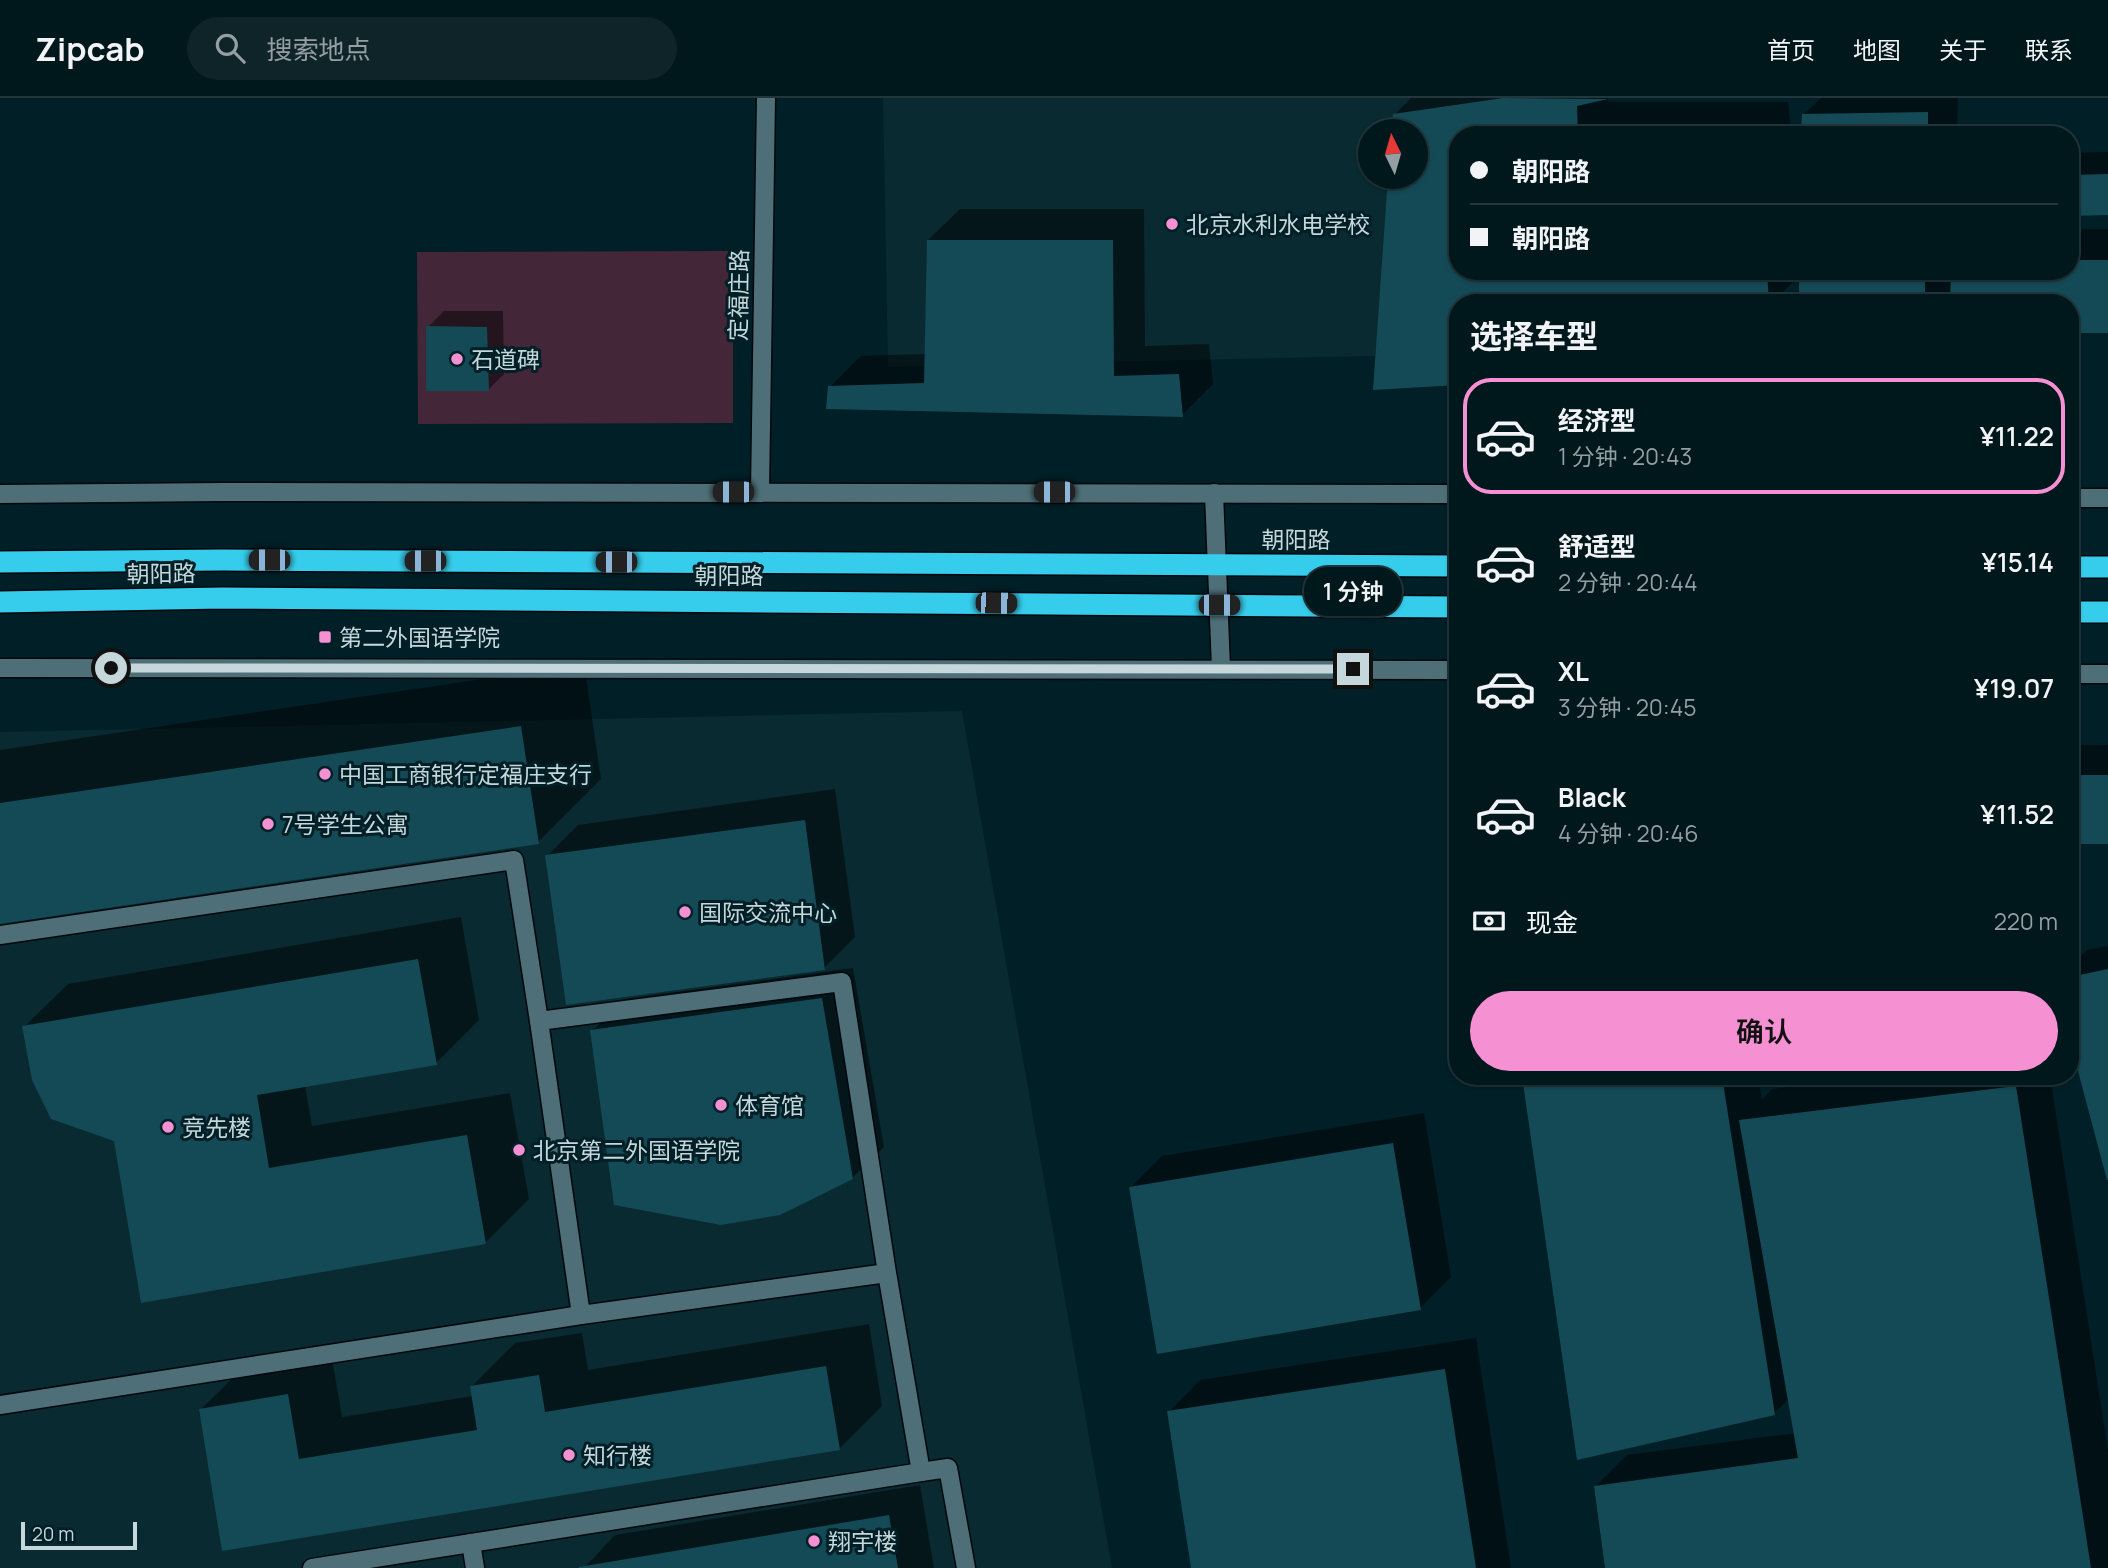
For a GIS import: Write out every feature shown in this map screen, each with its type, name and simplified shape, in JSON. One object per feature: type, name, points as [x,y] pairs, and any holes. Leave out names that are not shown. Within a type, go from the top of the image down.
[{"type":"highway","name":"朝阳路","points":[[0,562],[236,560],[1449,566]]},
{"type":"highway","points":[[2079,567],[2108,567]]},
{"type":"highway","name":"朝阳路","points":[[0,602],[248,598],[1449,607]]},
{"type":"highway","points":[[2079,612],[2108,612]]},
{"type":"street","name":"定福庄路","points":[[760,492],[766,98]]},
{"type":"street","points":[[1214,493],[1221,668]]},
{"type":"street","name":"朝阳路","points":[[0,494],[1449,494]]},
{"type":"street","points":[[2079,498],[2108,498]]},
{"type":"street","points":[[0,668],[1449,670]]},
{"type":"street","points":[[2079,674],[2108,674]]},
{"type":"street","points":[[0,935],[514,860],[581,1315]]},
{"type":"street","points":[[539,1021],[842,982],[921,1472]]},
{"type":"street","points":[[0,1405],[581,1315],[887,1273]]},
{"type":"street","points":[[312,1568],[948,1468],[965,1568]]},
{"type":"street","points":[[471,1543],[475,1568]]},
{"type":"shaded area","name":"北京水利水电学校","points":[[883,98],[1539,98],[1540,126],[1449,126],[1449,280],[1458,280],[1458,294],[1449,294],[1449,354],[888,367]]},
{"type":"shaded area","points":[[733,251],[733,423],[418,424],[417,252]]},
{"type":"shaded area","name":"北京第二外国语学院","points":[[962,711],[1112,1568],[0,1568],[0,732]]},
{"type":"building","points":[[1503,98],[1608,99],[1577,106],[1578,126],[1449,126],[1449,280],[1768,280],[1768,294],[1449,294],[1449,386],[1373,390],[1387,189],[1428,189],[1428,119],[1392,119],[1393,114]]},
{"type":"building","points":[[1928,112],[1928,126],[1801,126],[1802,114]]},
{"type":"building","points":[[2108,174],[2108,215],[2079,216],[2079,175]]},
{"type":"building","points":[[927,240],[1113,240],[1114,376],[1179,374],[1183,417],[826,409],[828,386],[924,383]]},
{"type":"building","points":[[2079,260],[2108,260],[2108,333],[2079,333],[2079,294],[1950,294],[1951,280],[2079,280]]},
{"type":"building","points":[[1799,280],[1925,280],[1925,294],[1799,294]]},
{"type":"building","name":"石道碑","points":[[426,326],[487,327],[489,391],[426,391]]},
{"type":"building","name":"7号学生公寓","points":[[521,726],[539,844],[0,924],[0,803]]},
{"type":"building","points":[[2079,775],[2108,775],[2108,844],[2079,844]]},
{"type":"building","name":"国际交流中心","points":[[805,820],[825,970],[566,1005],[545,855]]},
{"type":"building","name":"竞先楼","points":[[418,959],[437,1065],[257,1095],[269,1168],[467,1135],[486,1244],[141,1303],[114,1141],[51,1119],[32,1080],[22,1026]]},
{"type":"building","points":[[2108,969],[2108,1180],[2079,1075],[2079,975]]},
{"type":"building","name":"体育馆","points":[[822,998],[853,1179],[780,1215],[721,1225],[614,1205],[590,1030]]},
{"type":"building","points":[[1523,1085],[1723,1085],[1775,1415],[1577,1460]]},
{"type":"building","points":[[2016,1086],[2091,1568],[1605,1568],[1594,1486],[1798,1458],[1739,1120]]},
{"type":"building","points":[[1393,1143],[1421,1310],[1157,1354],[1129,1187]]},
{"type":"building","name":"知行楼","points":[[826,1366],[840,1450],[222,1551],[199,1409],[288,1394],[299,1459],[477,1430],[470,1386],[539,1375],[545,1412]]},
{"type":"building","points":[[1445,1369],[1476,1568],[1191,1568],[1167,1411]]},
{"type":"building","name":"翔宇楼","points":[[889,1515],[898,1568],[579,1568],[579,1567]]},
{"type":"place","name":"北京水利水电学校","points":[[1172,224]]},
{"type":"place","name":"石道碑","points":[[457,359]]},
{"type":"place","name":"第二外国语学院","points":[[325,637]]},
{"type":"place","name":"中国工商银行定福庄支行","points":[[325,774]]},
{"type":"place","name":"7号学生公寓","points":[[268,824]]},
{"type":"place","name":"国际交流中心","points":[[685,912]]},
{"type":"place","name":"体育馆","points":[[721,1105]]},
{"type":"place","name":"竞先楼","points":[[168,1127]]},
{"type":"place","name":"北京第二外国语学院","points":[[519,1150]]},
{"type":"place","name":"知行楼","points":[[569,1455]]},
{"type":"place","name":"翔宇楼","points":[[814,1541]]},
{"type":"route","points":[[111,668],[1353,669]]}]
